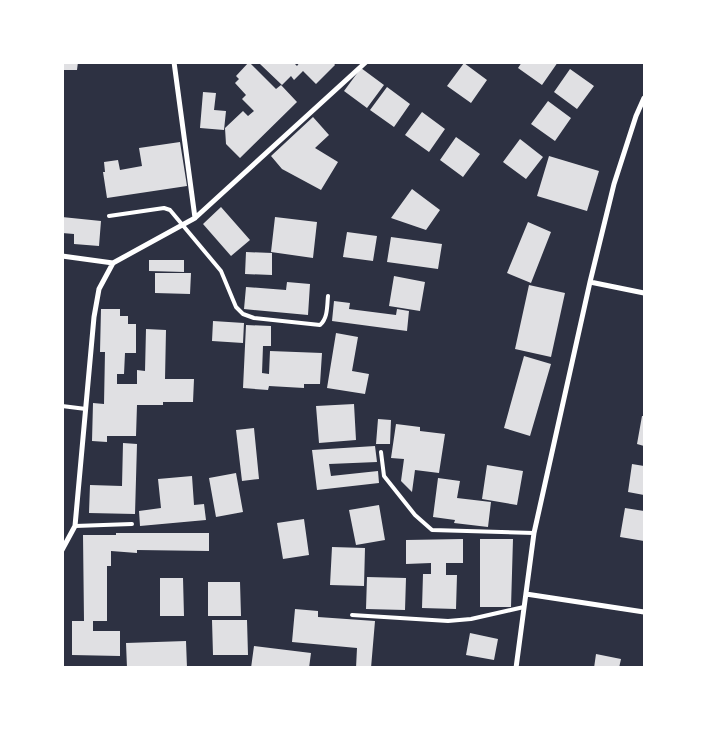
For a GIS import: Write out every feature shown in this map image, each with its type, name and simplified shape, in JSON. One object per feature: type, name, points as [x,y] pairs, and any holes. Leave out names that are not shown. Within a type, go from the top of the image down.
[{"type":"street","points":[[174,62],[195,218]]},
{"type":"street","points":[[62,550],[75,526],[94,317],[100,289],[113,263],[195,218],[366,62]]},
{"type":"street","points":[[516,668],[534,534],[590,282],[614,184],[636,116],[644,98]]},
{"type":"street","points":[[62,256],[113,263]]},
{"type":"street","points":[[590,282],[644,293]]},
{"type":"street","points":[[526,594],[644,612]]},
{"type":"lane","points":[[109,216],[164,208],[175,215],[221,271],[236,307],[243,314],[254,318],[320,325],[326,317],[328,296]]},
{"type":"lane","points":[[62,406],[86,409]]},
{"type":"lane","points":[[381,452],[384,476],[415,515],[432,530],[534,534]]},
{"type":"lane","points":[[75,526],[132,524]]},
{"type":"lane","points":[[352,615],[448,620],[471,619],[524,608]]},
{"type":"building","points":[[62,62],[78,62],[77,70],[62,70]]},
{"type":"building","points":[[249,62],[276,89],[281,85],[297,102],[240,158],[226,144],[225,128],[243,111],[248,116],[254,111],[242,99],[246,95],[235,83],[239,79],[236,76]]},
{"type":"building","points":[[261,62],[293,62],[297,66],[300,62],[333,62],[335,65],[316,84],[303,71],[294,80],[291,76],[282,85],[260,64]]},
{"type":"building","points":[[522,62],[558,62],[542,85],[518,68]]},
{"type":"building","points":[[464,63],[487,80],[471,103],[447,86]]},
{"type":"building","points":[[361,68],[384,85],[367,108],[344,91]]},
{"type":"building","points":[[570,69],[594,86],[577,109],[554,92]]},
{"type":"building","points":[[387,87],[410,104],[394,127],[370,110]]},
{"type":"building","points":[[203,92],[216,93],[214,110],[226,111],[224,130],[200,128]]},
{"type":"building","points":[[548,101],[571,118],[555,141],[531,124]]},
{"type":"building","points":[[422,112],[445,129],[429,152],[405,135]]},
{"type":"building","points":[[313,117],[329,135],[315,148],[338,162],[321,190],[282,169],[271,156]]},
{"type":"building","points":[[456,137],[480,154],[463,177],[440,160]]},
{"type":"building","points":[[520,139],[543,157],[526,179],[503,162]]},
{"type":"building","points":[[180,142],[187,186],[107,198],[103,172],[105,172],[104,162],[118,160],[120,170],[142,166],[139,148]]},
{"type":"building","points":[[549,156],[599,171],[587,211],[537,196]]},
{"type":"building","points":[[412,189],[440,210],[426,230],[391,218]]},
{"type":"building","points":[[221,207],[250,240],[231,256],[203,224]]},
{"type":"building","points":[[62,217],[101,221],[99,246],[74,244],[74,234],[62,233]]},
{"type":"building","points":[[275,217],[317,222],[313,258],[271,252]]},
{"type":"building","points":[[528,222],[551,232],[531,283],[507,273]]},
{"type":"building","points":[[347,232],[377,236],[373,261],[343,257]]},
{"type":"building","points":[[391,237],[442,244],[438,269],[387,262]]},
{"type":"building","points":[[246,252],[272,253],[272,275],[245,274]]},
{"type":"building","points":[[149,260],[184,260],[184,272],[149,271]]},
{"type":"building","points":[[155,273],[191,273],[190,294],[155,293]]},
{"type":"building","points":[[394,276],[425,282],[420,311],[389,306]]},
{"type":"building","points":[[287,282],[310,284],[308,315],[244,309],[246,287],[286,290]]},
{"type":"building","points":[[529,285],[565,293],[551,357],[515,349]]},
{"type":"building","points":[[334,301],[350,303],[349,309],[396,315],[397,309],[409,311],[407,331],[332,321]]},
{"type":"building","points":[[101,309],[120,309],[120,316],[128,316],[128,324],[136,324],[136,353],[125,353],[124,374],[117,374],[117,384],[137,384],[137,370],[145,371],[146,329],[166,330],[165,379],[194,379],[193,402],[163,402],[163,405],[137,405],[136,436],[107,436],[107,442],[92,441],[93,403],[104,404],[105,352],[100,352]]},
{"type":"building","points":[[213,321],[244,323],[243,343],[212,341]]},
{"type":"building","points":[[246,325],[271,326],[271,346],[263,346],[262,373],[269,374],[270,351],[322,353],[320,384],[304,384],[304,388],[269,386],[268,390],[243,388]]},
{"type":"building","points":[[336,333],[358,337],[352,371],[369,374],[365,394],[327,388]]},
{"type":"building","points":[[524,356],[551,364],[530,436],[504,428]]},
{"type":"building","points":[[354,404],[356,440],[319,443],[316,406]]},
{"type":"building","points":[[642,416],[644,416],[644,446],[637,444]]},
{"type":"building","points":[[378,419],[391,420],[390,444],[376,444]]},
{"type":"building","points":[[396,424],[420,427],[420,431],[445,434],[439,473],[415,470],[412,492],[401,481],[404,459],[391,458]]},
{"type":"building","points":[[254,428],[259,479],[242,481],[236,430]]},
{"type":"building","points":[[123,443],[137,444],[135,514],[89,513],[90,485],[122,486]]},
{"type":"building","points":[[375,446],[377,462],[329,464],[331,476],[378,471],[379,483],[317,490],[312,450]]},
{"type":"building","points":[[632,464],[644,466],[644,495],[628,492]]},
{"type":"building","points":[[487,465],[523,471],[517,505],[482,499]]},
{"type":"building","points":[[236,473],[243,512],[216,517],[209,478]]},
{"type":"building","points":[[192,476],[194,505],[204,504],[206,520],[140,526],[139,511],[161,508],[158,479]]},
{"type":"building","points":[[438,478],[460,481],[457,498],[491,502],[488,527],[454,523],[455,520],[433,517]]},
{"type":"building","points":[[379,505],[385,540],[356,545],[349,510]]},
{"type":"building","points":[[625,508],[644,511],[644,541],[620,537]]},
{"type":"building","points":[[304,519],[309,555],[283,559],[277,523]]},
{"type":"building","points":[[116,533],[209,533],[209,551],[137,550],[137,553],[111,551],[111,566],[107,566],[107,621],[93,621],[93,631],[120,631],[120,656],[72,655],[72,621],[84,621],[83,535],[116,535]]},
{"type":"building","points":[[463,539],[463,563],[446,563],[446,575],[457,575],[456,609],[422,608],[423,574],[431,574],[431,563],[406,564],[406,540]]},
{"type":"building","points":[[480,539],[513,539],[511,607],[480,607]]},
{"type":"building","points":[[332,547],[365,548],[364,586],[330,585]]},
{"type":"building","points":[[367,577],[406,578],[405,610],[366,609]]},
{"type":"building","points":[[160,578],[183,578],[184,616],[160,616]]},
{"type":"building","points":[[208,582],[240,582],[241,616],[208,616]]},
{"type":"building","points":[[295,609],[318,611],[318,617],[375,621],[371,668],[356,668],[357,648],[292,642]]},
{"type":"building","points":[[212,620],[247,620],[248,655],[213,655]]},
{"type":"building","points":[[470,633],[498,639],[494,660],[466,655]]},
{"type":"building","points":[[186,641],[187,668],[127,668],[126,643]]},
{"type":"building","points":[[254,646],[311,653],[309,668],[251,668]]},
{"type":"building","points":[[596,654],[621,659],[619,668],[594,668]]}]
